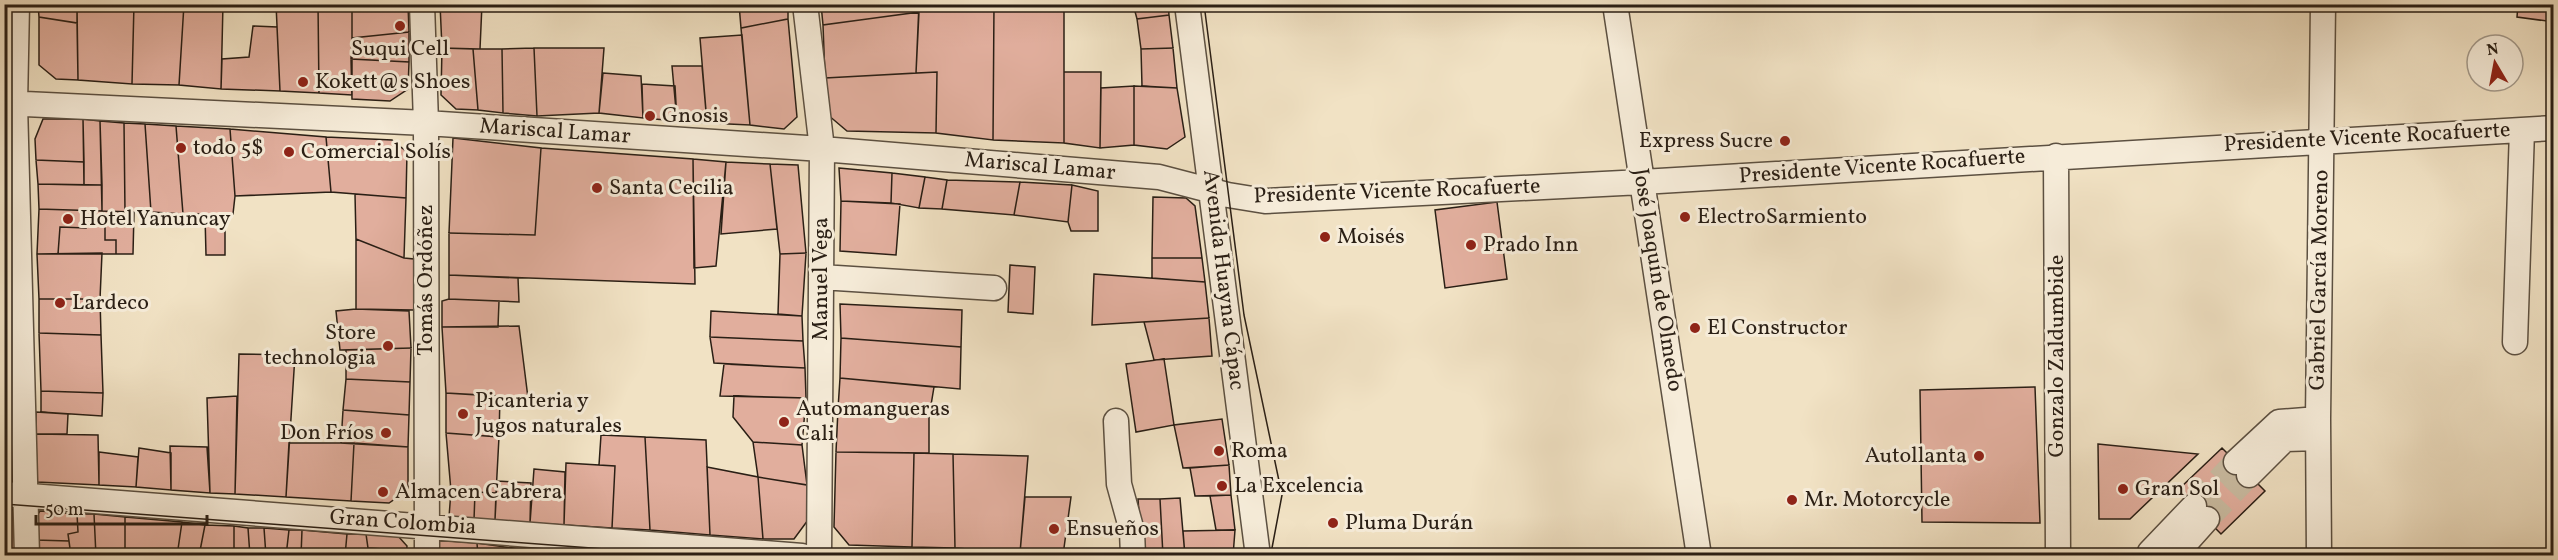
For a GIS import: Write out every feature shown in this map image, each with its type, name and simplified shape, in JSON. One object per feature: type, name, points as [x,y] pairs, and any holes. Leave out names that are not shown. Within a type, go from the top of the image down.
[{"type":"street","points":[[18,4],[10,103],[11,260],[16,495],[27,555]]},
{"type":"street","name":"Tomás Ordóñez","points":[[422,4],[426,123],[427,555]]},
{"type":"street","name":"Manuel Vega","points":[[804,4],[822,149],[819,555]]},
{"type":"street","name":"Avenida Huayna Cápac","points":[[1187,4],[1258,555]]},
{"type":"street","name":"José Joaquín de Olmedo","points":[[1615,4],[1698,555]]},
{"type":"street","name":"Gabriel García Moreno","points":[[2319,555],[2318,429],[2323,4]]},
{"type":"street","name":"Mariscal Lamar","points":[[10,103],[426,123],[822,149],[1159,177],[1212,189]]},
{"type":"street","name":"Presidente Vicente Rocafuerte","points":[[1212,189],[1265,201],[1642,182],[2553,128]]},
{"type":"street","points":[[2515,342],[2522,130]]},
{"type":"street","name":"Gonzalo Zaldumbide","points":[[2056,156],[2058,555]]},
{"type":"street","points":[[821,277],[994,288]]},
{"type":"street","points":[[1116,421],[1119,484],[1132,531],[1133,555]]},
{"type":"street","points":[[2246,466],[2279,422],[2318,429]]},
{"type":"street","name":"Gran Colombia","points":[[16,495],[802,555]]},
{"type":"street","points":[[2150,555],[2150,552],[2197,516],[2174,555]]},
{"type":"building","points":[[38,4],[77,4],[77,23],[39,17]]},
{"type":"building","points":[[77,4],[134,4],[132,84],[78,80]]},
{"type":"building","points":[[134,4],[184,4],[179,85],[132,84]]},
{"type":"building","points":[[184,4],[223,4],[221,89],[179,85]]},
{"type":"building","points":[[276,4],[318,4],[319,93],[280,91]]},
{"type":"building","points":[[318,4],[352,4],[352,95],[319,93]]},
{"type":"building","points":[[352,4],[408,4],[409,32],[352,38]]},
{"type":"building","points":[[440,4],[482,4],[480,49],[442,48]]},
{"type":"building","points":[[739,4],[788,4],[788,19],[741,28]]},
{"type":"building","points":[[821,4],[919,4],[919,12],[823,25]]},
{"type":"building","points":[[919,4],[994,4],[993,140],[936,133],[937,72],[916,73]]},
{"type":"building","points":[[994,4],[1064,4],[1064,143],[993,140]]},
{"type":"building","points":[[1133,4],[1168,4],[1169,15],[1137,19]]},
{"type":"building","points":[[1222,4],[1254,4],[1223,8]]},
{"type":"building","points":[[2518,4],[2554,4],[2554,22],[2517,17]]},
{"type":"building","points":[[919,12],[916,73],[825,78],[823,25]]},
{"type":"building","points":[[1169,15],[1173,48],[1141,49],[1137,19]]},
{"type":"building","points":[[39,17],[77,23],[78,80],[56,79],[39,65]]},
{"type":"building","points":[[788,19],[797,117],[784,129],[750,125],[741,28]]},
{"type":"building","points":[[253,26],[277,27],[280,91],[221,89],[222,59],[249,57]]},
{"type":"building","points":[[409,32],[409,62],[351,59],[352,38]]},
{"type":"building","points":[[742,35],[750,125],[707,123],[700,38]]},
{"type":"building","points":[[442,48],[473,49],[478,110],[456,109],[441,95]]},
{"type":"building","points":[[534,48],[537,116],[503,113],[502,49]]},
{"type":"building","points":[[534,48],[604,48],[599,113],[537,116]]},
{"type":"building","points":[[1173,48],[1177,88],[1142,86],[1141,49]]},
{"type":"building","points":[[473,49],[502,49],[503,113],[478,110]]},
{"type":"building","points":[[351,59],[409,62],[408,89],[390,101],[352,99]]},
{"type":"building","points":[[672,66],[702,66],[707,123],[677,121]]},
{"type":"building","points":[[937,72],[936,133],[847,131],[828,115],[825,78]]},
{"type":"building","points":[[1064,72],[1101,72],[1100,148],[1064,143]]},
{"type":"building","points":[[603,73],[641,76],[643,118],[599,113]]},
{"type":"building","points":[[642,84],[675,86],[677,121],[643,118]]},
{"type":"building","points":[[1134,86],[1177,88],[1185,137],[1167,149],[1134,145]]},
{"type":"building","points":[[1134,86],[1134,145],[1100,148],[1101,88]]},
{"type":"building","points":[[43,119],[83,119],[84,162],[36,160],[35,139]]},
{"type":"building","points":[[83,119],[100,121],[102,185],[84,185]]},
{"type":"building","points":[[100,121],[124,123],[125,212],[102,211]]},
{"type":"building","points":[[124,123],[145,124],[151,212],[125,212]]},
{"type":"building","points":[[145,124],[176,126],[183,214],[151,212]]},
{"type":"building","points":[[176,126],[230,129],[235,196],[233,214],[183,214]]},
{"type":"building","points":[[230,129],[326,137],[331,192],[235,196]]},
{"type":"building","points":[[326,137],[392,140],[407,152],[406,198],[331,192]]},
{"type":"building","points":[[453,138],[541,148],[535,235],[449,233]]},
{"type":"building","points":[[541,148],[693,159],[695,284],[449,275],[449,233],[535,235]]},
{"type":"building","points":[[693,159],[726,162],[716,266],[694,268]]},
{"type":"building","points":[[36,160],[84,162],[84,185],[38,184]]},
{"type":"building","points":[[726,162],[770,164],[777,229],[721,234]]},
{"type":"building","points":[[770,164],[798,165],[806,253],[780,254]]},
{"type":"building","points":[[839,168],[892,173],[891,203],[841,201]]},
{"type":"building","points":[[892,173],[925,177],[919,208],[891,203]]},
{"type":"building","points":[[925,177],[947,180],[942,209],[919,208]]},
{"type":"building","points":[[947,180],[1020,182],[1014,215],[942,209]]},
{"type":"building","points":[[1020,182],[1072,185],[1068,222],[1014,215]]},
{"type":"building","points":[[38,184],[102,185],[102,211],[39,209]]},
{"type":"building","points":[[1072,185],[1098,191],[1098,231],[1071,231],[1068,222]]},
{"type":"building","points":[[355,194],[406,198],[404,258],[356,239]]},
{"type":"building","points":[[1153,197],[1186,198],[1195,206],[1202,258],[1152,258]]},
{"type":"building","points":[[841,201],[900,204],[896,255],[840,251]]},
{"type":"building","name":"Prado Inn","points":[[1497,202],[1507,279],[1445,288],[1435,210]]},
{"type":"building","points":[[4,207],[10,207],[9,248],[4,247]]},
{"type":"building","points":[[39,209],[102,211],[105,216],[86,215],[86,228],[60,227],[58,254],[37,254]]},
{"type":"building","points":[[102,211],[134,212],[133,254],[116,254],[116,240],[105,240],[105,216]]},
{"type":"building","points":[[86,215],[105,216],[105,240],[116,240],[116,254],[58,254],[60,227],[86,228]]},
{"type":"building","points":[[205,215],[225,215],[225,255],[206,255]]},
{"type":"building","points":[[356,239],[404,258],[414,259],[415,310],[356,309]]},
{"type":"building","points":[[102,253],[100,299],[39,299],[37,254]]},
{"type":"building","points":[[806,253],[802,316],[778,314],[780,254]]},
{"type":"building","points":[[1152,258],[1202,258],[1205,282],[1152,278]]},
{"type":"building","points":[[1010,265],[1035,267],[1033,314],[1008,312]]},
{"type":"building","points":[[4,267],[10,267],[11,291],[4,291]]},
{"type":"building","points":[[1094,274],[1205,282],[1209,318],[1092,325]]},
{"type":"building","points":[[449,275],[518,278],[519,302],[449,299]]},
{"type":"building","points":[[4,291],[11,291],[10,325],[4,325]]},
{"type":"building","points":[[39,299],[100,299],[101,335],[39,333]]},
{"type":"building","points":[[449,299],[499,301],[498,327],[442,327],[442,301]]},
{"type":"building","points":[[840,304],[962,310],[961,347],[841,338]]},
{"type":"building","points":[[356,309],[409,311],[411,348],[340,350],[336,311]]},
{"type":"building","points":[[711,311],[802,316],[803,341],[710,337]]},
{"type":"building","points":[[1209,318],[1212,356],[1154,360],[1144,322]]},
{"type":"building","points":[[4,325],[10,325],[13,352],[4,352]]},
{"type":"building","points":[[519,326],[528,398],[446,393],[442,327]]},
{"type":"building","points":[[39,333],[101,335],[103,393],[41,391]]},
{"type":"building","points":[[710,337],[803,341],[805,368],[714,363]]},
{"type":"building","points":[[841,338],[961,347],[960,389],[840,378]]},
{"type":"building","points":[[411,348],[410,382],[346,379],[346,350]]},
{"type":"building","points":[[4,352],[13,352],[15,412],[4,412]]},
{"type":"building","points":[[239,354],[295,355],[286,497],[235,494]]},
{"type":"building","points":[[1164,359],[1174,425],[1136,432],[1126,364]]},
{"type":"building","points":[[724,364],[805,368],[806,398],[720,396]]},
{"type":"building","points":[[840,378],[934,387],[929,417],[838,409]]},
{"type":"building","points":[[346,379],[410,382],[409,415],[343,410]]},
{"type":"building","name":"Autollanta","points":[[2035,387],[2040,523],[1922,522],[1920,390]]},
{"type":"building","points":[[41,391],[103,393],[102,416],[41,412]]},
{"type":"building","points":[[446,393],[500,396],[499,437],[446,433]]},
{"type":"building","points":[[237,396],[235,494],[210,493],[207,398]]},
{"type":"building","points":[[734,396],[806,398],[802,445],[753,442],[733,417]]},
{"type":"building","points":[[838,409],[929,417],[929,453],[836,452]]},
{"type":"building","points":[[343,410],[409,415],[408,447],[341,443]]},
{"type":"building","points":[[4,412],[15,412],[13,470],[4,472]]},
{"type":"building","points":[[36,412],[68,414],[67,434],[36,434]]},
{"type":"building","points":[[1222,419],[1229,465],[1183,468],[1174,425]]},
{"type":"building","points":[[446,433],[499,437],[496,493],[451,491]]},
{"type":"building","points":[[36,434],[98,435],[99,485],[37,482]]},
{"type":"building","points":[[601,435],[645,437],[650,530],[612,528],[615,466],[599,465]]},
{"type":"building","points":[[645,437],[706,440],[710,535],[650,530]]},
{"type":"building","points":[[753,442],[802,445],[807,485],[758,477]]},
{"type":"building","points":[[289,443],[354,443],[351,501],[286,497]]},
{"type":"building","points":[[354,443],[408,447],[408,490],[389,503],[351,501]]},
{"type":"building","points":[[2098,444],[2198,454],[2130,519],[2099,519]]},
{"type":"building","points":[[170,446],[207,447],[210,493],[171,490]]},
{"type":"building","points":[[139,448],[171,453],[171,490],[136,487]]},
{"type":"building","points":[[2222,448],[2265,491],[2221,534],[2178,490]]},
{"type":"building","points":[[99,452],[138,457],[136,487],[99,485]]},
{"type":"building","points":[[836,452],[914,453],[912,547],[849,545],[834,527]]},
{"type":"building","points":[[914,453],[953,454],[955,548],[912,547]]},
{"type":"building","points":[[953,454],[1028,456],[1020,553],[955,548]]},
{"type":"building","points":[[566,463],[615,466],[612,528],[564,525]]},
{"type":"building","points":[[1229,465],[1231,495],[1195,496],[1190,468]]},
{"type":"building","points":[[707,467],[758,477],[763,539],[710,535]]},
{"type":"building","points":[[534,469],[565,472],[564,525],[530,523]]},
{"type":"building","points":[[758,477],[807,485],[808,520],[794,539],[763,539]]},
{"type":"building","points":[[497,481],[531,483],[530,523],[495,520]]},
{"type":"building","points":[[451,491],[475,492],[474,520],[449,517]]},
{"type":"building","points":[[475,492],[496,493],[495,520],[474,520]]},
{"type":"building","points":[[1231,495],[1235,530],[1216,530],[1210,496]]},
{"type":"building","points":[[1025,497],[1071,497],[1063,555],[1020,553]]},
{"type":"building","points":[[1180,498],[1185,556],[1163,556],[1160,499]]},
{"type":"building","points":[[1138,499],[1160,499],[1163,556],[1142,556]]},
{"type":"building","points":[[4,509],[19,510],[19,556],[4,556]]},
{"type":"building","points":[[40,511],[77,514],[78,532],[68,534],[69,541],[35,540],[34,520]]},
{"type":"building","points":[[77,514],[94,514],[96,556],[71,556],[68,534],[78,532]]},
{"type":"building","points":[[94,514],[125,517],[125,556],[96,556]]},
{"type":"building","points":[[125,517],[182,522],[177,556],[125,556]]},
{"type":"building","points":[[182,522],[205,525],[199,556],[177,556]]},
{"type":"building","points":[[205,525],[234,526],[234,556],[199,556]]},
{"type":"building","points":[[234,526],[248,528],[250,556],[234,556]]},
{"type":"building","points":[[248,528],[264,528],[266,556],[250,556]]},
{"type":"building","points":[[264,528],[289,530],[286,556],[266,556]]},
{"type":"building","points":[[289,530],[302,530],[301,556],[286,556]]},
{"type":"building","points":[[302,530],[347,534],[345,556],[301,556]]},
{"type":"building","points":[[1235,530],[1233,556],[1185,556],[1183,531]]},
{"type":"building","points":[[347,534],[366,534],[368,548],[383,549],[383,556],[345,556]]},
{"type":"building","points":[[366,534],[398,536],[407,546],[406,556],[383,556],[383,549],[368,548]]},
{"type":"building","points":[[35,540],[69,541],[71,556],[36,556]]},
{"type":"building","points":[[435,540],[477,543],[478,556],[435,556]]},
{"type":"building","points":[[477,543],[548,553],[548,556],[478,556]]},
{"type":"tunnel","points":[[2194,506],[2236,462]]},
{"type":"tunnel","points":[[2207,519],[2249,475]]},
{"type":"tram line","points":[[1204,4],[1244,315],[1282,495],[1272,548],[1267,556]]},
{"type":"tram line","points":[[4,504],[698,556]]},
{"type":"place","name":"Suqui Cell","points":[[400,26]]},
{"type":"place","name":"Kokett@s Shoes","points":[[303,82]]},
{"type":"place","name":"Gnosis","points":[[650,116]]},
{"type":"place","name":"Express Sucre","points":[[1785,141]]},
{"type":"place","name":"todo 5$","points":[[181,148]]},
{"type":"place","name":"Comercial Solís","points":[[289,152]]},
{"type":"place","name":"Santa Cecilia","points":[[597,188]]},
{"type":"place","name":"ElectroSarmiento","points":[[1685,217]]},
{"type":"place","name":"Hotel Yanuncay","points":[[68,219]]},
{"type":"place","name":"Moisés","points":[[1325,237]]},
{"type":"place","name":"Prado Inn","points":[[1471,245]]},
{"type":"place","name":"Lardeco","points":[[60,303]]},
{"type":"place","name":"El Constructor","points":[[1695,328]]},
{"type":"place","name":"Store technologia","points":[[388,346]]},
{"type":"place","name":"Picanteria y Jugos naturales","points":[[463,414]]},
{"type":"place","name":"Automangueras Cali","points":[[784,422]]},
{"type":"place","name":"Don Fríos","points":[[386,433]]},
{"type":"place","name":"Roma","points":[[1219,451]]},
{"type":"place","name":"Autollanta","points":[[1979,456]]},
{"type":"place","name":"La Excelencia","points":[[1222,486]]},
{"type":"place","name":"Gran Sol","points":[[2123,489]]},
{"type":"place","name":"Almacen Cabrera","points":[[383,492]]},
{"type":"place","name":"Mr. Motorcycle","points":[[1792,500]]},
{"type":"place","name":"Pluma Durán","points":[[1333,523]]},
{"type":"place","name":"Ensueños","points":[[1054,529]]}]
